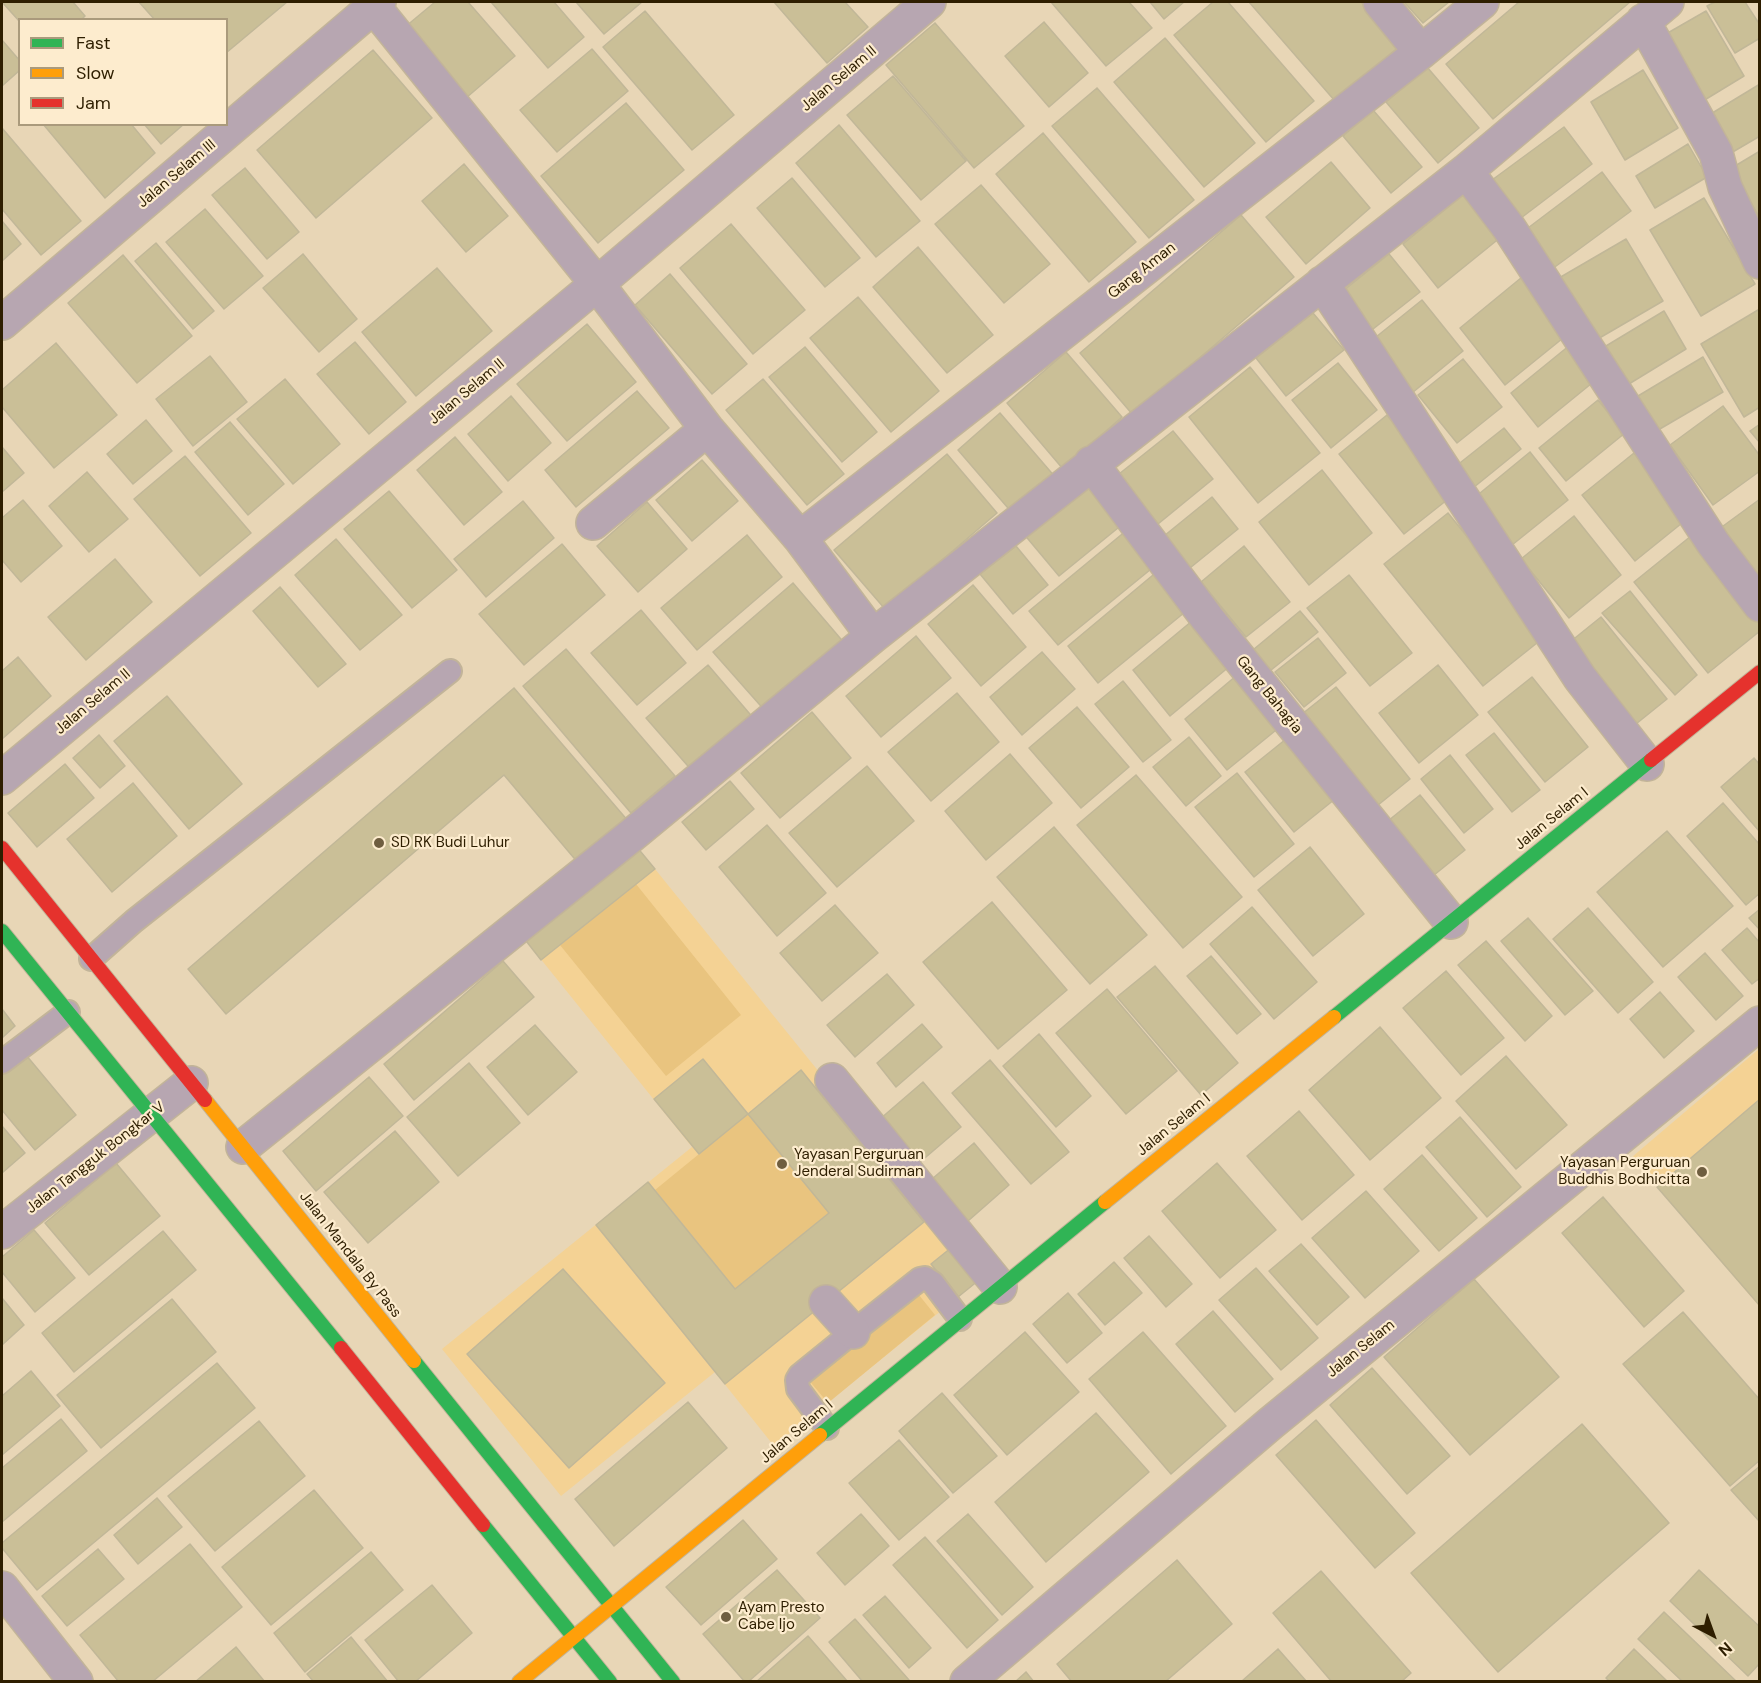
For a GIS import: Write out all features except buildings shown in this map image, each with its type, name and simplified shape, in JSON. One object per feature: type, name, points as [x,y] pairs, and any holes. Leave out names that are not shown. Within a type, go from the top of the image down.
[{"type":"street","name":"Jalan Selam II","points":[[2,778],[597,284],[929,2]]},
{"type":"street","points":[[1380,2],[1421,52]]},
{"type":"street","name":"Gang Aman","points":[[800,538],[1482,2]]},
{"type":"street","points":[[374,3],[597,284],[707,429],[800,538],[873,636]]},
{"type":"street","name":"Jalan Selam III","points":[[2,323],[374,3]]},
{"type":"street","points":[[243,1147],[632,835],[873,636],[1466,171],[1655,11],[1716,153],[1725,187],[1760,262]]},
{"type":"street","points":[[1466,171],[1509,228],[1713,543],[1760,605]]},
{"type":"street","points":[[1322,283],[1567,658],[1610,718],[1647,764]]},
{"type":"street","points":[[593,523],[707,429]]},
{"type":"street","name":"Gang Bahagia","points":[[1091,463],[1207,618],[1451,922]]},
{"type":"street","name":"Jalan Selam I","points":[[519,1682],[613,1607],[960,1319],[1760,672]]},
{"type":"street","name":"Jalan Mandala By Pass","points":[[2,848],[673,1682]]},
{"type":"street","points":[[2,931],[609,1682]]},
{"type":"street","name":"Jalan Selam","points":[[967,1682],[1280,1416],[1759,1024]]},
{"type":"street","points":[[832,1080],[1000,1287]]},
{"type":"street","name":"Jalan Tangguk Bongkar V","points":[[2,1232],[191,1083]]},
{"type":"street","points":[[826,1302],[852,1332]]},
{"type":"street","points":[[2,1588],[76,1682]]},
{"type":"lane","points":[[91,959],[134,921],[450,671]]},
{"type":"lane","points":[[2,1062],[68,1012]]},
{"type":"lane","points":[[827,1428],[798,1389],[797,1380],[852,1332],[920,1279],[925,1278],[933,1283],[960,1319]]},
{"type":"shaded area","name":"Yayasan Perguruan Jenderal Sudirman","points":[[655,869],[984,1276],[774,1446],[715,1372],[561,1496],[442,1349],[692,1147],[523,937]]},
{"type":"shaded area","points":[[636,884],[741,1015],[666,1076],[560,945]]},
{"type":"shaded area","name":"Yayasan Perguruan Buddhis Bodhicitta","points":[[1759,1049],[1759,1306],[1632,1157]]},
{"type":"shaded area","points":[[748,1114],[829,1213],[735,1289],[655,1190]]},
{"type":"shaded area","points":[[915,1290],[935,1315],[828,1403],[807,1378]]},
{"type":"traffic: fast","points":[[1334,1017],[1651,760]]},
{"type":"traffic: fast","points":[[2,931],[341,1348]]},
{"type":"traffic: fast","points":[[820,1435],[1105,1202]]},
{"type":"traffic: fast","points":[[414,1361],[673,1682]]},
{"type":"traffic: fast","points":[[483,1525],[610,1682]]},
{"type":"traffic: slow","points":[[1105,1202],[1334,1017]]},
{"type":"traffic: slow","points":[[205,1100],[414,1361]]},
{"type":"traffic: slow","points":[[519,1682],[820,1435]]},
{"type":"traffic: jam","points":[[1651,760],[1760,672]]},
{"type":"traffic: jam","points":[[2,848],[205,1100]]},
{"type":"traffic: jam","points":[[341,1348],[483,1525]]},
{"type":"place","name":"SD RK Budi Luhur","points":[[379,843]]},
{"type":"place","name":"Yayasan Perguruan Jenderal Sudirman","points":[[782,1164]]},
{"type":"place","name":"Yayasan Perguruan Buddhis Bodhicitta","points":[[1702,1172]]},
{"type":"place","name":"Ayam Presto Cabe Ijo","points":[[726,1617]]}]
